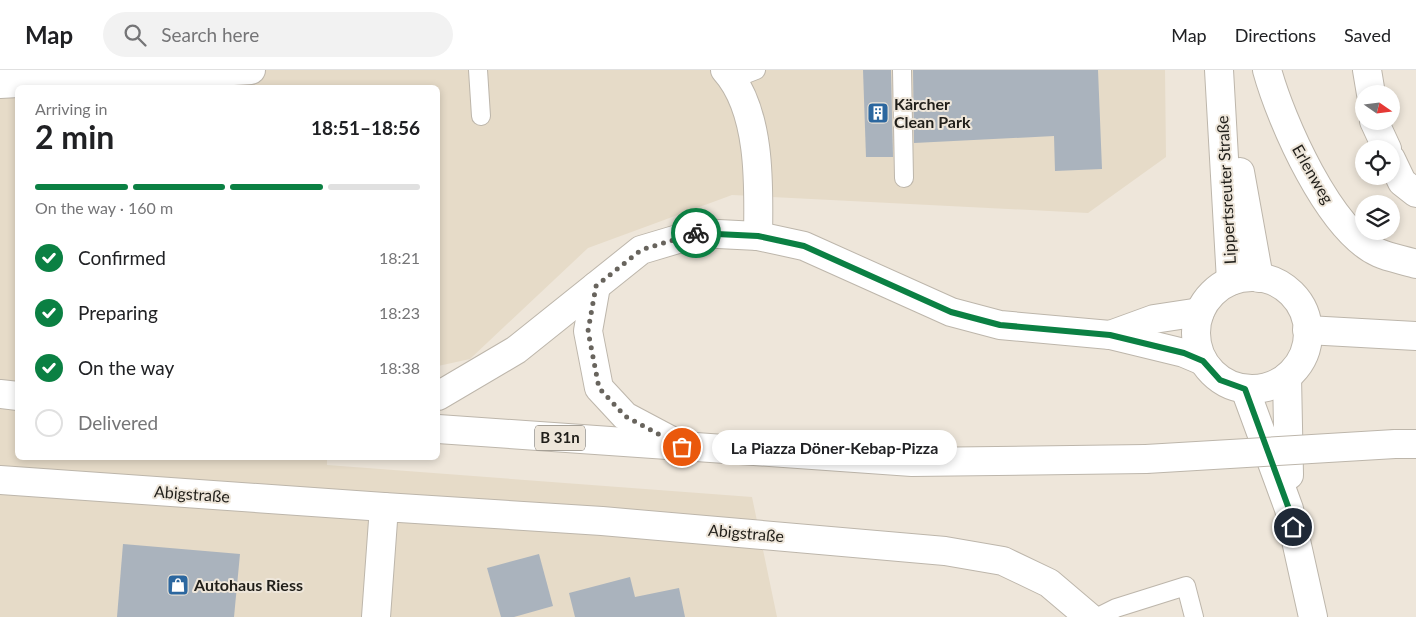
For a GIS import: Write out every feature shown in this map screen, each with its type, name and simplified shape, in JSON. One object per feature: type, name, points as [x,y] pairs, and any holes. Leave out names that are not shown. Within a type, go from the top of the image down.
[{"type":"main road","points":[[0,84],[251,70]]},
{"type":"main road","name":"Lippertsreuter Straße","points":[[1219,70],[1231,281]]},
{"type":"main road","name":"Erlenweg","points":[[1267,70],[1273,92],[1294,141],[1322,195],[1356,236],[1378,253],[1416,264]]},
{"type":"main road","points":[[1367,70],[1369,85]]},
{"type":"main road","points":[[738,73],[742,98],[755,147],[759,191],[758,236]]},
{"type":"main road","name":"Lippertsreuter Straße","points":[[1222,98],[1233,138],[1260,278]]},
{"type":"main road","points":[[1400,178],[1402,182],[1416,193]]},
{"type":"main road","points":[[440,395],[516,350],[641,250],[698,233],[758,236],[812,250],[951,312],[1000,325],[1110,335],[1184,353],[1203,361],[1220,380],[1245,389],[1271,386],[1287,377],[1299,363],[1306,345],[1308,330],[1305,315],[1292,296],[1274,282],[1260,278],[1245,278],[1231,281],[1207,299],[1200,312],[1196,336],[1203,361]]},
{"type":"main road","name":"B 31n","points":[[596,286],[588,331],[599,388],[625,416],[682,447]]},
{"type":"main road","points":[[1110,335],[1154,319],[1200,312]]},
{"type":"main road","points":[[1308,330],[1416,336]]},
{"type":"main road","points":[[1287,377],[1289,509]]},
{"type":"main road","points":[[1245,389],[1289,509],[1313,617]]},
{"type":"main road","points":[[0,394],[15,396]]},
{"type":"main road","name":"B 31n","points":[[440,429],[912,462],[1146,459],[1405,444]]},
{"type":"main road","name":"Abigstraße","points":[[0,480],[602,521],[945,551],[1003,562],[1049,583],[1089,617]]},
{"type":"main road","points":[[376,617],[384,507]]},
{"type":"lane","points":[[478,70],[481,116]]},
{"type":"lane","points":[[902,70],[904,178]]},
{"type":"lane","points":[[1098,617],[1116,608],[1186,586],[1194,617]]},
{"type":"shaded area","points":[[0,70],[1165,70],[1166,157],[1088,213],[732,195],[588,248],[470,359],[440,366],[440,85],[15,85],[15,460],[327,460],[327,465],[752,497],[777,617],[0,617]]},
{"type":"building","name":"Kärcher Clean Park","points":[[863,70],[891,70],[893,157],[866,157]]},
{"type":"building","points":[[913,70],[1098,70],[1102,169],[1055,171],[1054,136],[914,143]]},
{"type":"building","name":"Autohaus Riess","points":[[123,544],[240,554],[234,617],[117,617]]},
{"type":"building","points":[[539,554],[553,606],[514,617],[501,617],[487,568]]},
{"type":"building","points":[[630,577],[635,597],[679,588],[685,617],[575,617],[569,593]]},
{"type":"way so far","points":[[682,447],[625,416],[599,388],[588,331],[596,286],[641,250],[696,233]]},
{"type":"place","name":"Kärcher Clean Park","points":[[878,113]]},
{"type":"place","name":"La Piazza Döner-Kebap-Pizza","points":[[682,447]]},
{"type":"place","name":"Autohaus Riess","points":[[178,585]]},
{"type":"route","points":[[696,233],[758,236],[804,246],[951,312],[1000,325],[1110,335],[1184,353],[1203,361],[1210,372],[1220,380],[1232,386],[1245,389],[1289,509],[1293,527]]}]
